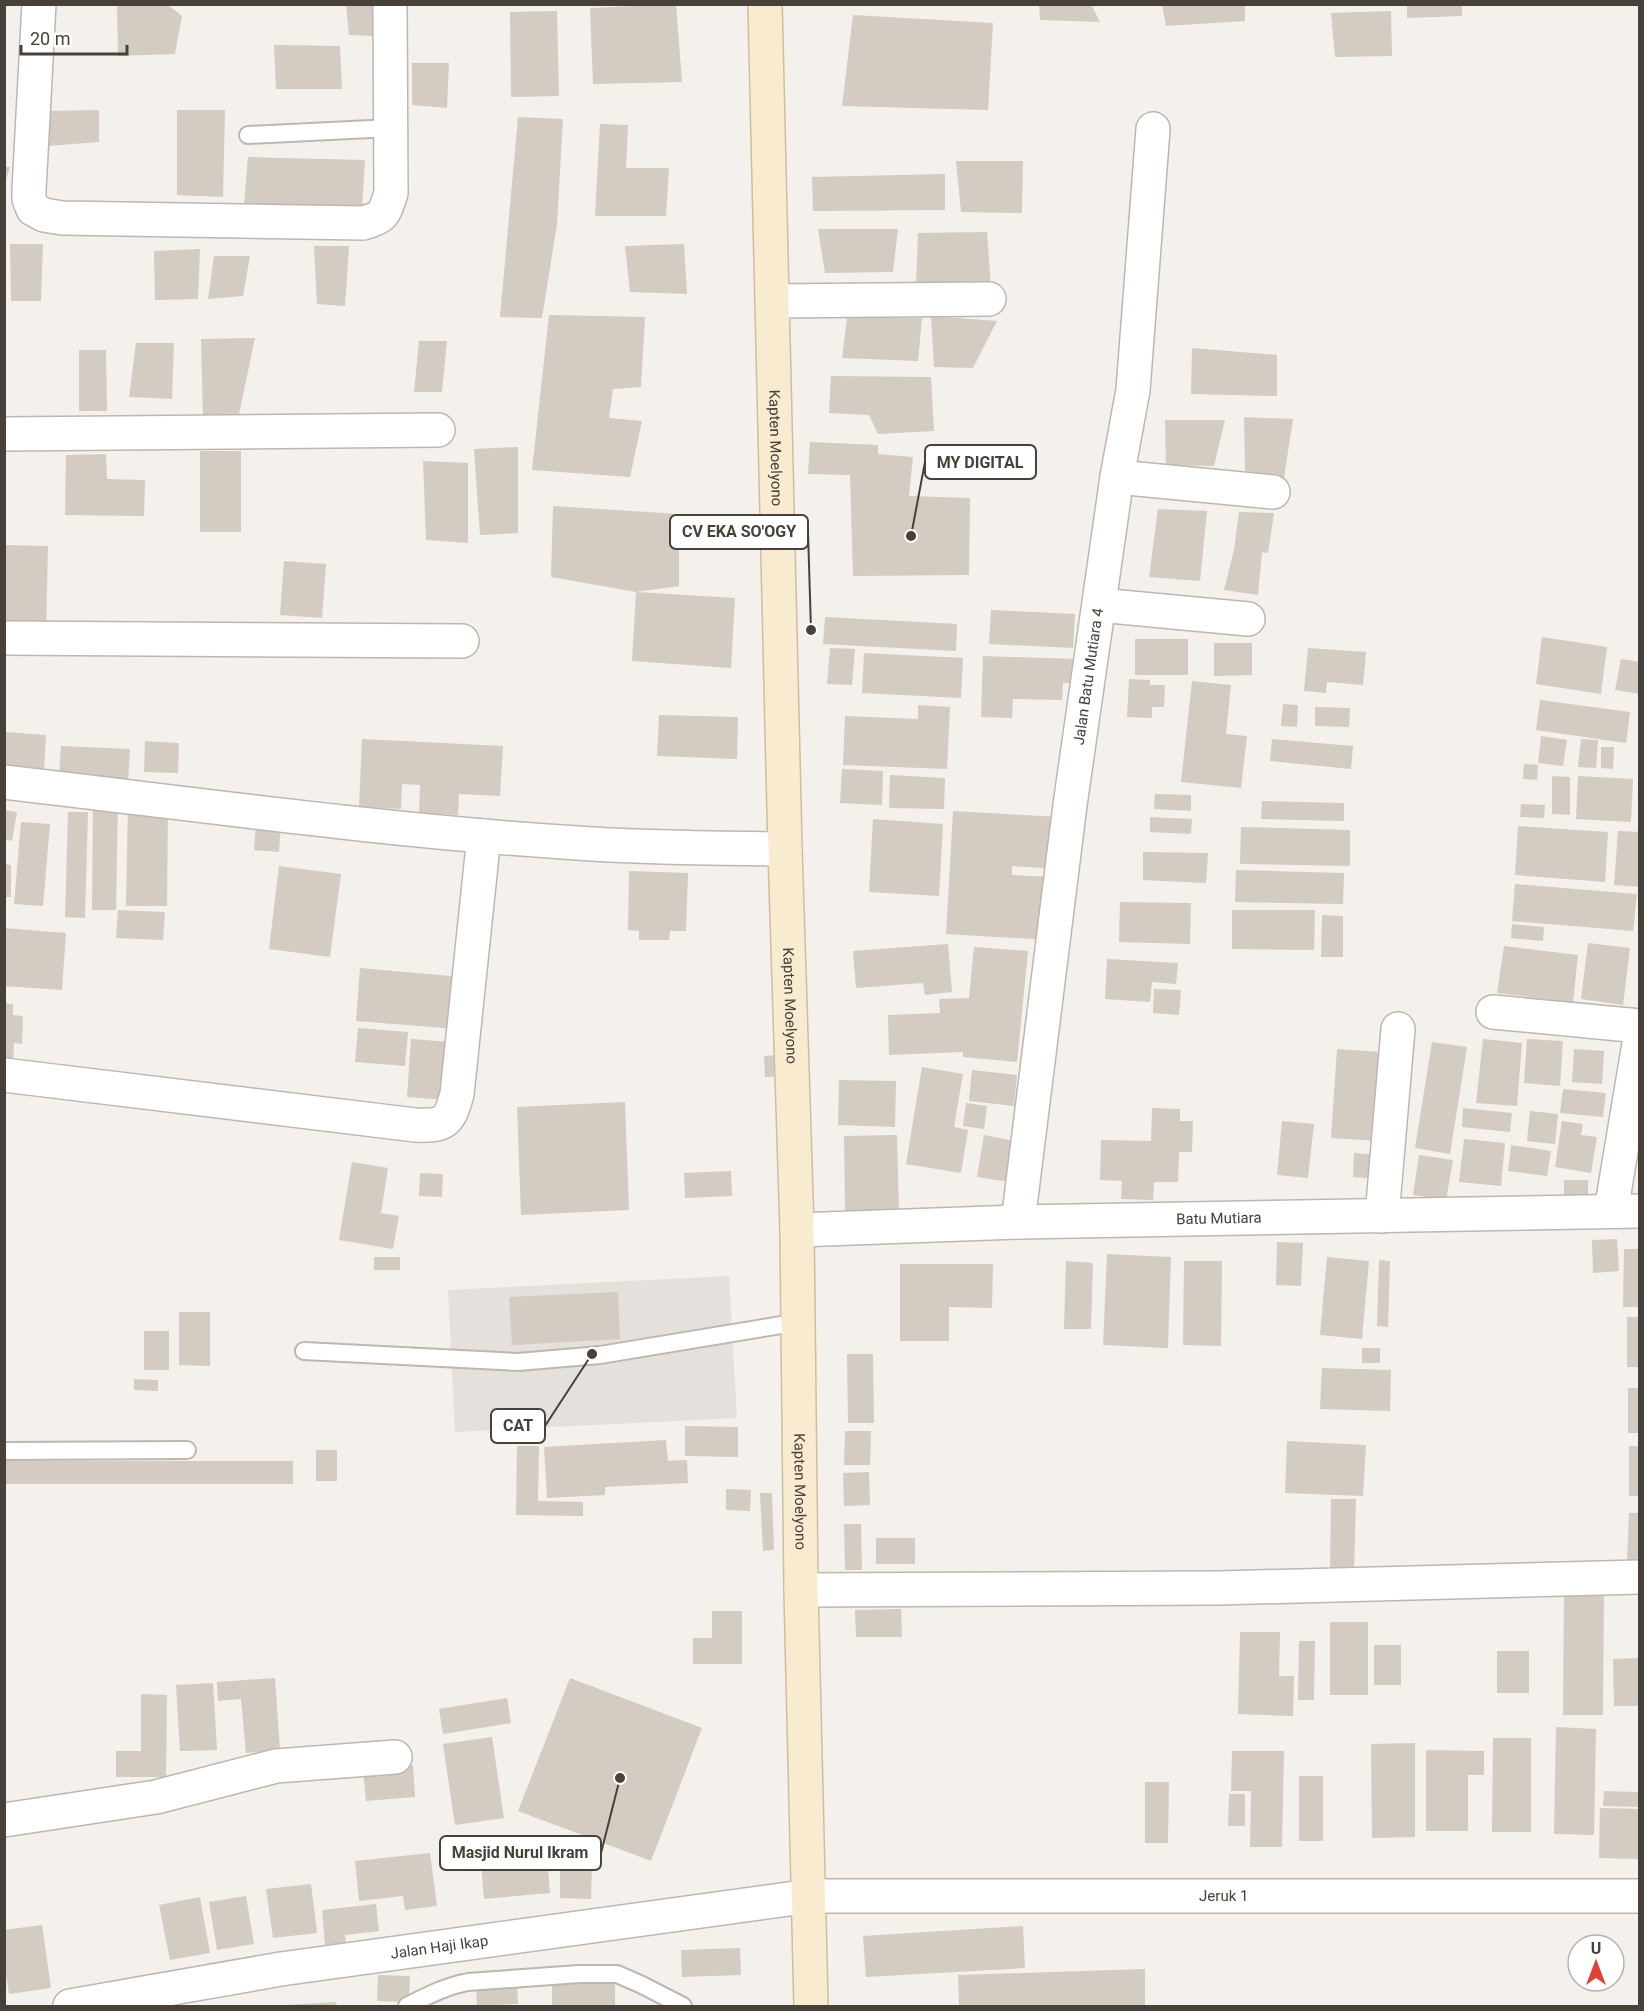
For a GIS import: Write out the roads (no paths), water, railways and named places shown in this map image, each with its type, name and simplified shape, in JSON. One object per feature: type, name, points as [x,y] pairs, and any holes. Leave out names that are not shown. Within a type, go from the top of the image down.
[{"type":"street","points":[[39,4],[29,199],[33,209],[62,218],[363,223],[379,219],[385,211],[391,194],[390,4]]},
{"type":"street","name":"Kapten Moelyono","points":[[765,4],[785,849],[797,1230],[801,1590],[811,2007]]},
{"type":"street","name":"Jalan Batu Mutiara 4","points":[[1018,1222],[1070,805],[1117,477],[1133,390],[1153,129]]},
{"type":"street","points":[[772,301],[990,299]]},
{"type":"street","points":[[4,434],[438,430]]},
{"type":"street","points":[[1117,477],[1273,492]]},
{"type":"street","points":[[1099,605],[1248,619]]},
{"type":"street","points":[[4,638],[462,641]]},
{"type":"street","points":[[4,782],[394,828],[484,836],[577,843],[785,849]]},
{"type":"street","points":[[4,1075],[415,1125],[446,1121],[451,1114],[457,1094],[484,836]]},
{"type":"street","points":[[1493,1012],[1640,1026]]},
{"type":"street","points":[[1382,1216],[1398,1029]]},
{"type":"street","points":[[1625,1211],[1640,1038]]},
{"type":"street","name":"Batu Mutiara","points":[[797,1230],[1018,1222],[1625,1211]]},
{"type":"street","points":[[801,1590],[1219,1588],[1640,1578]]},
{"type":"street","points":[[4,1820],[156,1797],[276,1766],[395,1757]]},
{"type":"street","name":"Jeruk 1","points":[[810,1896],[1640,1896]]},
{"type":"street","name":"Jalan Haji Ikap","points":[[70,2007],[281,1969],[810,1896]]},
{"type":"lane","points":[[248,135],[391,128]]},
{"type":"lane","points":[[304,1351],[518,1362],[600,1355],[799,1322]]},
{"type":"lane","points":[[4,1451],[187,1450]]},
{"type":"lane","points":[[407,2007],[444,1988],[468,1982],[579,1974],[617,1974],[683,2007]]},
{"type":"place","name":"MY DIGITAL","points":[[911,536]]},
{"type":"place","name":"CV EKA SO'OGY","points":[[811,630]]},
{"type":"place","name":"CAT","points":[[592,1354]]},
{"type":"place","name":"Masjid Nurul Ikram","points":[[620,1778]]}]
